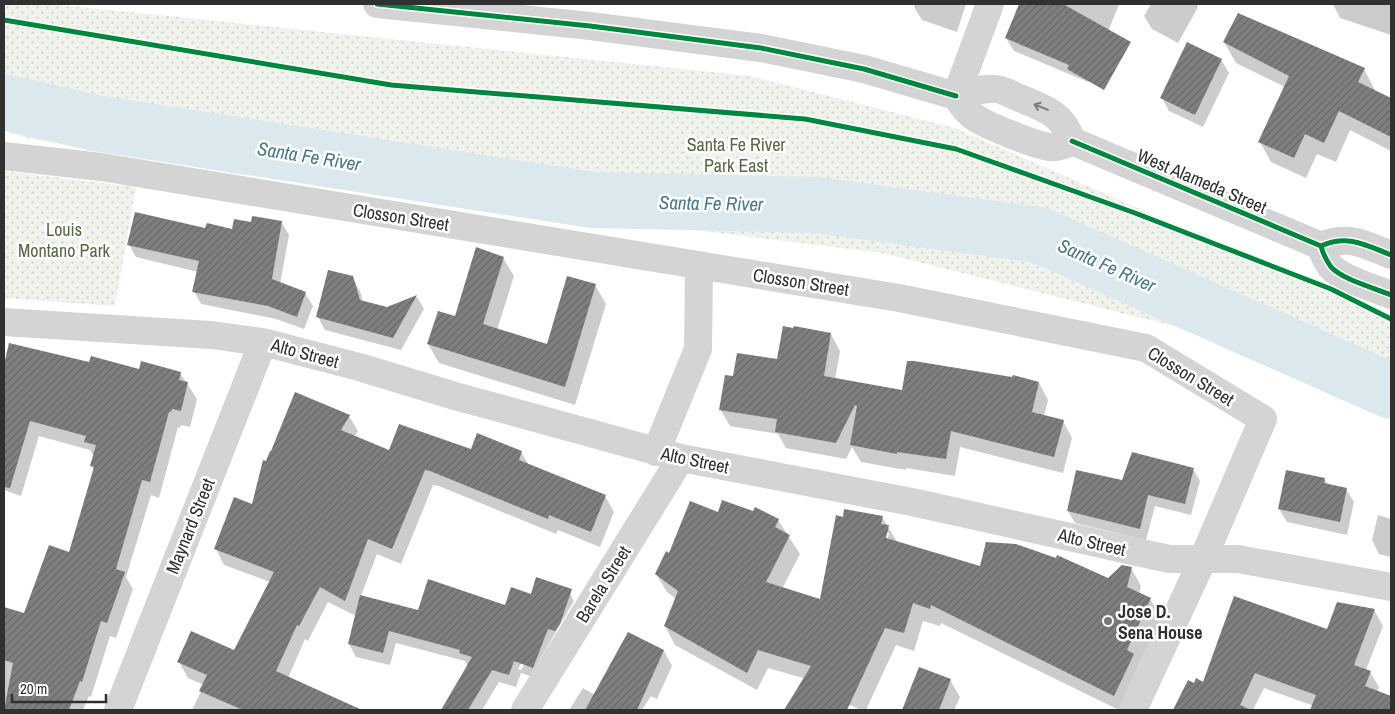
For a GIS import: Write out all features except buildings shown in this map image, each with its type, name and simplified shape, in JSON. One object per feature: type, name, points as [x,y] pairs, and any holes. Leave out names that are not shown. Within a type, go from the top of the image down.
[{"type":"street","points":[[377,4],[563,23],[752,47],[864,69],[956,96],[969,91],[997,89],[1051,111],[1061,120],[1072,141],[1063,146],[1052,148],[1041,146],[973,116],[964,108],[956,96]]},
{"type":"street","points":[[956,96],[990,4]]},
{"type":"street","name":"West Alameda Street","points":[[1072,141],[1321,246]]},
{"type":"street","name":"Closson Street","points":[[4,156],[101,167],[899,298],[1146,348],[1263,420],[1203,560],[1133,710]]},
{"type":"street","points":[[1391,255],[1356,241],[1331,242],[1321,246],[1325,258],[1332,268],[1341,274],[1391,295]]},
{"type":"street","name":"Barela Street","points":[[526,710],[669,455],[698,349],[699,266]]},
{"type":"street","name":"Alto Street","points":[[4,322],[211,335],[263,342],[359,367],[669,455],[912,502],[1169,559],[1238,559],[1391,587]]},
{"type":"street","name":"Maynard Street","points":[[118,710],[263,342]]},
{"type":"green space","name":"Santa Fe River Park East","points":[[4,4],[51,4],[750,76],[955,128],[1391,319],[1391,418],[1205,334],[882,253],[237,174],[27,138],[4,131]]},
{"type":"green space","name":"Louis Montano Park","points":[[4,171],[136,187],[115,306],[4,298]]},
{"type":"waterway","name":"Santa Fe River","points":[[4,102],[95,123],[592,200],[816,205],[1039,235],[1391,391]]},
{"type":"cycle path","points":[[377,4],[590,26],[761,48],[864,69],[956,96]]},
{"type":"cycle path","points":[[4,20],[391,85],[805,119],[956,149],[1135,213],[1331,289],[1391,319]]},
{"type":"cycle path","points":[[1072,141],[1321,246],[1340,241],[1357,242],[1391,255]]},
{"type":"cycle path","points":[[1321,246],[1328,262],[1336,272],[1351,280],[1391,295]]},
{"type":"place","name":"Jose D. Sena House","points":[[1108,621]]}]
